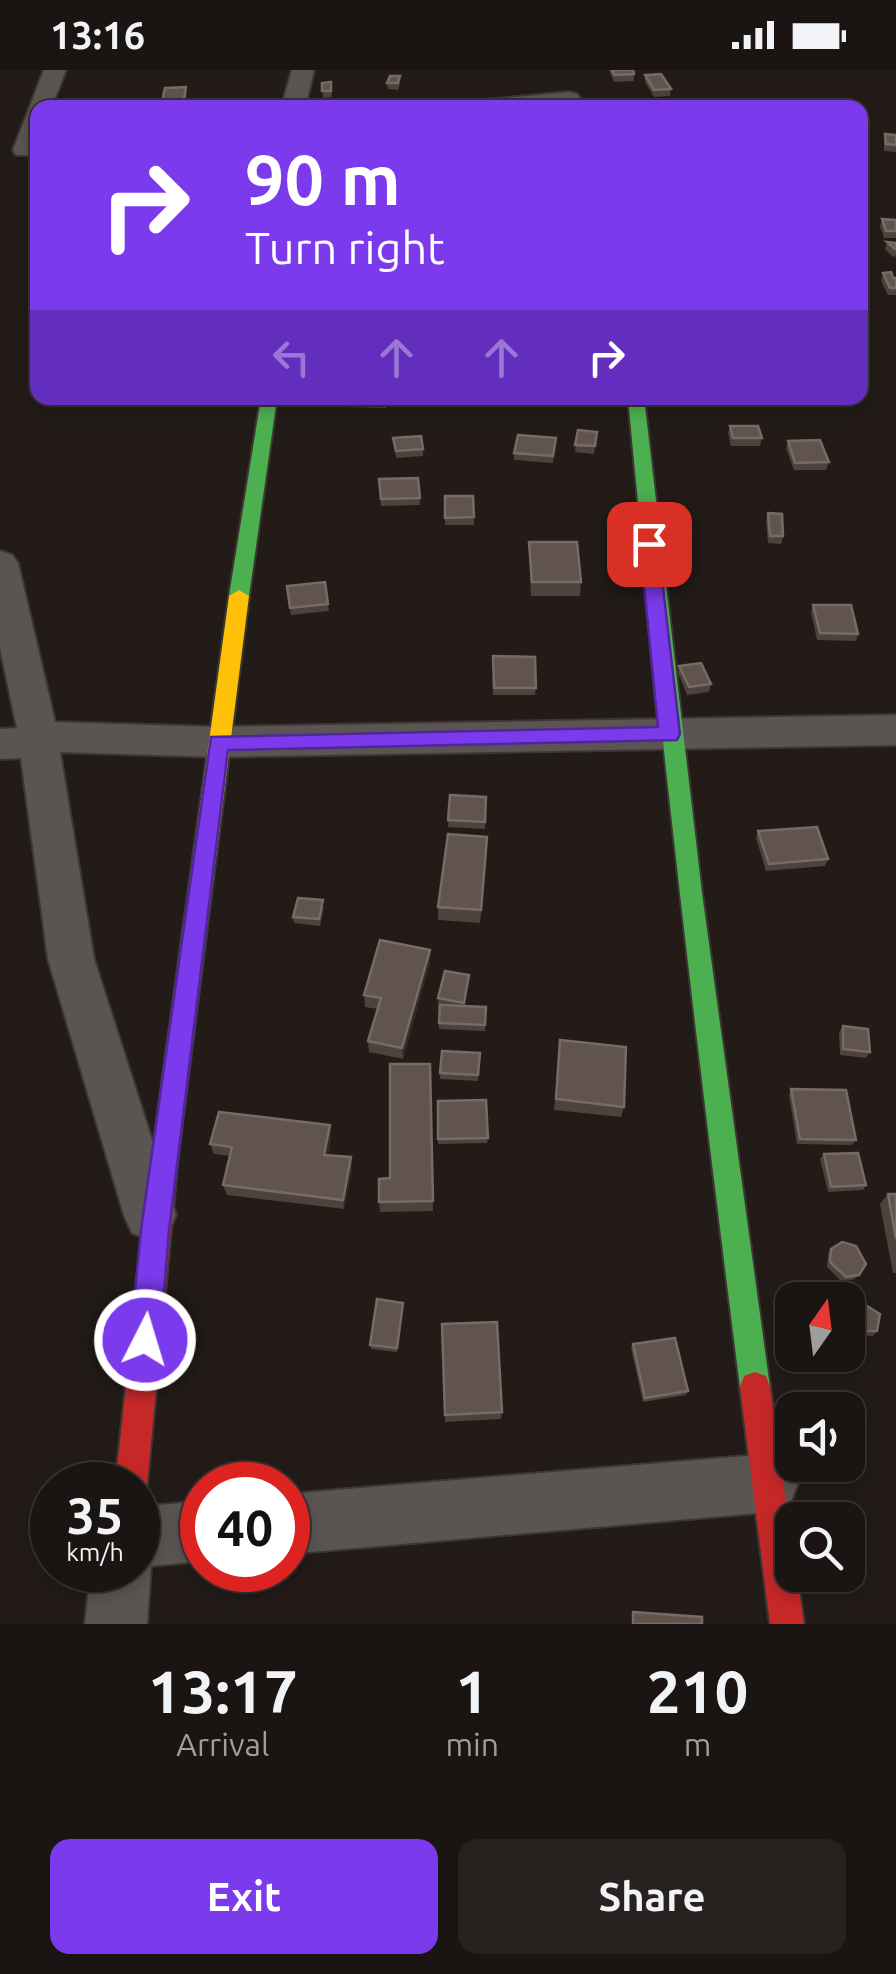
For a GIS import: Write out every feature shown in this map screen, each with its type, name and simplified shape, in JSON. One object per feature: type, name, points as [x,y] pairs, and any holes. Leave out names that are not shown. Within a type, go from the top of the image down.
[{"type":"street","points":[[42,100],[54,70]]},
{"type":"street","points":[[295,100],[303,70]]},
{"type":"street","points":[[564,70],[569,100]]},
{"type":"street","points":[[133,1462],[155,1230],[235,606],[268,405]]},
{"type":"street","points":[[637,405],[669,734],[693,892],[729,1200],[787,1624]]},
{"type":"street","points":[[0,563],[19,740],[72,960],[155,1230]]},
{"type":"street","points":[[19,740],[218,742],[896,730]]},
{"type":"street","points":[[310,1522],[769,1482]]},
{"type":"street","points":[[116,1624],[120,1592]]},
{"type":"building","points":[[612,70],[633,70],[634,74],[614,75]]},
{"type":"building","points":[[661,74],[671,89],[654,90],[645,75]]},
{"type":"building","points":[[390,76],[400,76],[398,83],[387,83]]},
{"type":"building","points":[[331,82],[331,91],[322,91],[322,83]]},
{"type":"building","points":[[186,87],[184,100],[162,100],[165,88]]},
{"type":"building","points":[[885,134],[896,135],[896,145],[886,144]]},
{"type":"building","points":[[882,219],[896,220],[896,231],[886,231]]},
{"type":"building","points":[[891,272],[896,288],[890,288],[883,273]]},
{"type":"building","points":[[730,426],[758,426],[762,438],[733,438]]},
{"type":"building","points":[[578,430],[597,432],[595,446],[575,445]]},
{"type":"building","points":[[518,435],[556,438],[553,456],[514,453]]},
{"type":"building","points":[[421,436],[423,449],[396,451],[393,438]]},
{"type":"building","points":[[820,440],[829,462],[795,463],[788,441]]},
{"type":"building","points":[[418,478],[420,498],[381,499],[379,479]]},
{"type":"building","points":[[445,496],[473,496],[474,517],[445,518]]},
{"type":"building","points":[[768,513],[782,514],[783,536],[770,536]]},
{"type":"building","points":[[529,542],[577,542],[581,582],[532,582]]},
{"type":"building","points":[[325,582],[328,604],[290,608],[287,586]]},
{"type":"building","points":[[813,605],[851,605],[858,634],[820,633]]},
{"type":"building","points":[[493,656],[535,657],[536,688],[494,688]]},
{"type":"building","points":[[701,663],[711,684],[689,687],[679,666]]},
{"type":"building","points":[[450,795],[486,797],[485,822],[448,820]]},
{"type":"building","points":[[817,827],[828,859],[769,864],[758,831]]},
{"type":"building","points":[[448,834],[487,837],[481,910],[438,907]]},
{"type":"building","points":[[298,898],[323,900],[319,919],[293,917]]},
{"type":"building","points":[[380,940],[430,950],[402,1048],[368,1041],[381,998],[364,995]]},
{"type":"building","points":[[445,971],[469,975],[464,1003],[438,998]]},
{"type":"building","points":[[440,1005],[486,1007],[485,1025],[439,1023]]},
{"type":"building","points":[[843,1026],[868,1029],[870,1052],[843,1049]]},
{"type":"building","points":[[560,1040],[626,1047],[624,1107],[556,1099]]},
{"type":"building","points":[[442,1051],[480,1053],[478,1075],[440,1073]]},
{"type":"building","points":[[390,1064],[430,1064],[433,1201],[379,1202],[379,1179],[390,1178]]},
{"type":"building","points":[[791,1089],[846,1090],[856,1140],[800,1139]]},
{"type":"building","points":[[486,1100],[488,1138],[438,1139],[438,1101]]},
{"type":"building","points":[[219,1112],[330,1125],[324,1155],[351,1157],[343,1200],[223,1185],[232,1147],[210,1144]]},
{"type":"building","points":[[858,1153],[866,1185],[831,1187],[824,1154]]},
{"type":"building","points":[[888,1194],[896,1194],[896,1239]]},
{"type":"building","points":[[842,1242],[856,1246],[866,1264],[859,1275],[846,1277],[830,1262],[831,1249]]},
{"type":"building","points":[[377,1299],[403,1303],[397,1348],[370,1345]]},
{"type":"building","points":[[865,1305],[880,1314],[877,1331],[865,1331]]},
{"type":"building","points":[[497,1322],[502,1412],[445,1415],[442,1324]]},
{"type":"building","points":[[675,1338],[688,1391],[645,1398],[633,1344]]},
{"type":"building","points":[[633,1612],[702,1617],[702,1624],[633,1624]]},
{"type":"traffic: fast","points":[[239,596],[268,405]]},
{"type":"traffic: fast","points":[[637,405],[691,893],[755,1387]]},
{"type":"traffic: slow","points":[[165,1156],[239,596]]},
{"type":"traffic: jam","points":[[133,1462],[165,1156]]},
{"type":"traffic: jam","points":[[755,1387],[787,1624]]},
{"type":"route","points":[[145,1340],[155,1230],[218,742],[669,734],[649,544]]}]
